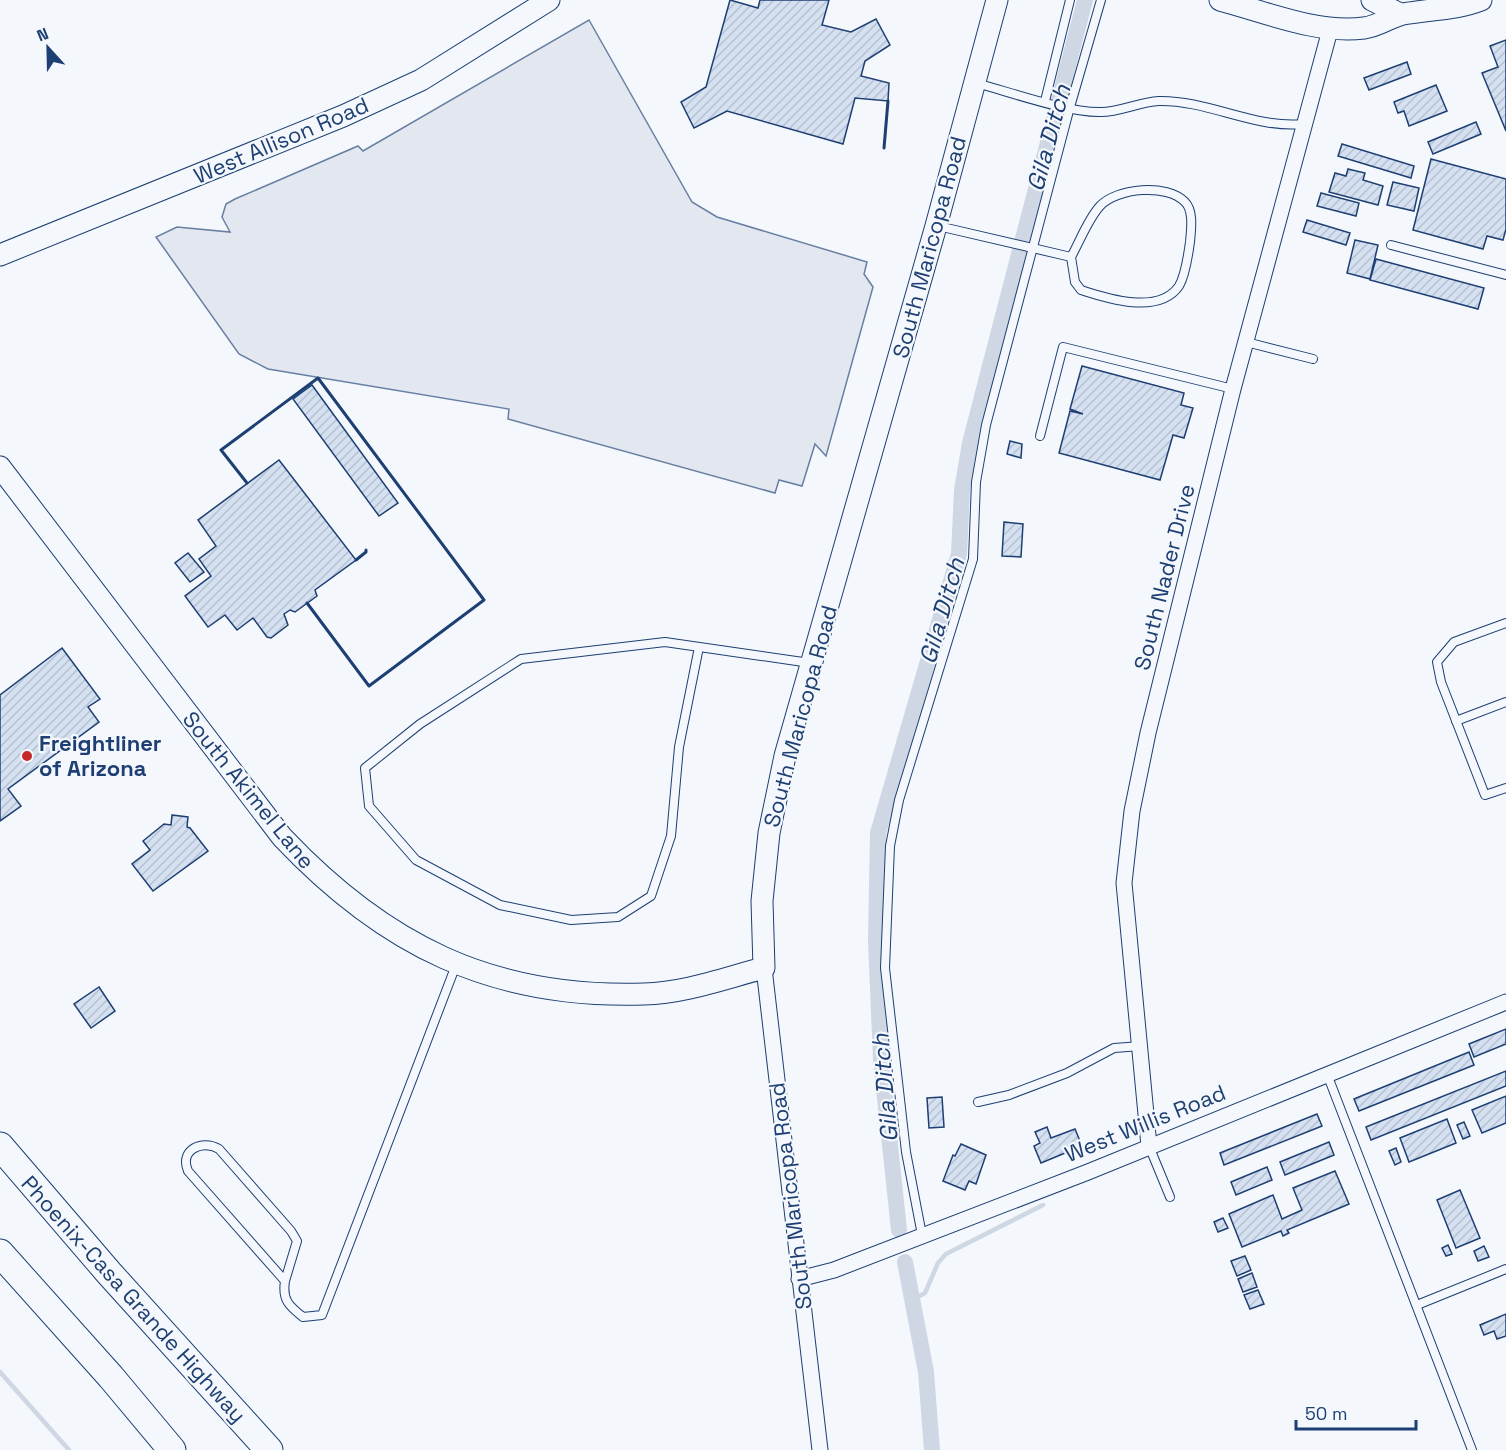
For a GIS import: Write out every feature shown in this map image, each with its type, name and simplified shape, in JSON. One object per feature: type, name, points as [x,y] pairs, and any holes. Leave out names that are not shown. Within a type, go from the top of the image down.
[{"type":"highway","name":"Phoenix-Casa Grande Highway","points":[[0,1146],[109,1273],[269,1450]]},
{"type":"highway","points":[[0,1253],[111,1377],[172,1450]]},
{"type":"street","name":"West Allison Road","points":[[0,255],[343,116],[421,80],[549,0]]},
{"type":"street","name":"South Maricopa Road","points":[[820,1450],[764,968],[762,901],[769,833],[785,756],[936,226],[997,0]]},
{"type":"street","points":[[1220,0],[1330,30],[1366,28],[1385,23],[1400,15],[1432,12],[1481,0]]},
{"type":"street","points":[[1372,0],[1400,15]]},
{"type":"street","name":"South Nader Drive","points":[[1149,1146],[1124,883],[1132,812],[1148,733],[1233,388],[1330,30]]},
{"type":"street","name":"South Akimel Lane","points":[[0,467],[282,837],[318,875],[358,909],[398,936],[456,965],[505,979],[569,990],[645,994],[683,989],[764,968]]},
{"type":"street","name":"West Willis Road","points":[[799,1279],[834,1270],[1506,1002]]},
{"type":"lane","points":[[1045,101],[1070,0]]},
{"type":"lane","points":[[922,1235],[906,1152],[885,968],[885,915],[890,846],[898,800],[973,559],[979,462],[1032,249],[1101,0]]},
{"type":"lane","points":[[974,82],[1102,113],[1159,101],[1226,111],[1286,126],[1303,124]]},
{"type":"lane","points":[[1131,190],[1158,191],[1178,197],[1186,203],[1191,224],[1188,258],[1180,284],[1165,298],[1141,303],[1081,290],[1075,282],[1071,257],[1099,207],[1111,197],[1131,190]]},
{"type":"lane","points":[[936,226],[1071,257]]},
{"type":"lane","points":[[1391,245],[1506,275]]},
{"type":"lane","points":[[1246,342],[1313,359]]},
{"type":"lane","points":[[1040,436],[1063,346],[1233,388]]},
{"type":"lane","points":[[1506,623],[1454,642],[1437,662],[1441,682],[1485,795],[1506,788]]},
{"type":"lane","points":[[699,647],[679,747],[671,836],[651,896],[618,917],[571,920],[500,905],[416,860],[369,806],[365,768],[420,724],[521,659],[665,642],[812,663]]},
{"type":"lane","points":[[1456,720],[1506,702]]},
{"type":"lane","points":[[285,1281],[188,1171],[184,1163],[186,1156],[200,1144],[209,1143],[219,1149],[291,1231],[297,1241],[283,1293],[287,1304],[303,1317],[322,1315],[456,965]]},
{"type":"lane","points":[[978,1102],[1009,1095],[1067,1073],[1114,1048],[1141,1046]]},
{"type":"lane","points":[[1327,1074],[1472,1450]]},
{"type":"lane","points":[[1149,1146],[1170,1197]]},
{"type":"lane","points":[[1416,1305],[1506,1269]]},
{"type":"shaded area","points":[[589,20],[692,202],[717,217],[867,262],[864,274],[873,287],[826,456],[815,444],[802,486],[779,480],[775,493],[508,419],[509,409],[268,369],[239,354],[156,237],[177,227],[230,232],[222,217],[226,204],[358,146],[363,151]]},
{"type":"building","points":[[730,0],[758,8],[760,0],[829,0],[822,25],[851,32],[876,19],[890,45],[865,61],[861,76],[889,83],[888,101],[855,98],[843,144],[727,111],[694,128],[681,102],[706,87]]},
{"type":"building","points":[[1506,40],[1506,131],[1482,73],[1498,67],[1490,46]]},
{"type":"building","points":[[1407,62],[1411,74],[1369,90],[1364,78]]},
{"type":"building","points":[[1436,85],[1447,111],[1409,126],[1404,111],[1398,113],[1394,102]]},
{"type":"building","points":[[1476,122],[1481,134],[1433,154],[1428,142]]},
{"type":"building","points":[[1342,144],[1414,166],[1411,178],[1338,156]]},
{"type":"building","points":[[1431,159],[1506,179],[1506,229],[1503,240],[1487,236],[1483,249],[1413,230]]},
{"type":"building","points":[[1348,169],[1365,173],[1363,180],[1383,186],[1378,205],[1329,192],[1335,173],[1346,176]]},
{"type":"building","points":[[1393,182],[1419,188],[1414,211],[1387,205]]},
{"type":"building","points":[[1321,193],[1359,203],[1356,216],[1317,206]]},
{"type":"building","points":[[1307,220],[1350,233],[1346,245],[1303,232]]},
{"type":"building","points":[[1355,240],[1378,245],[1370,279],[1347,273]]},
{"type":"building","points":[[1376,259],[1484,288],[1478,309],[1370,280]]},
{"type":"building","points":[[1082,366],[1184,393],[1181,405],[1193,408],[1184,438],[1173,435],[1160,480],[1059,453],[1070,411],[1083,414],[1070,409]]},
{"type":"building","points":[[312,385],[398,503],[379,516],[293,399]]},
{"type":"building","points":[[1010,441],[1022,444],[1021,458],[1007,454]]},
{"type":"building","points":[[279,460],[356,560],[315,590],[317,596],[295,612],[290,610],[284,614],[288,625],[271,638],[267,637],[253,618],[237,630],[225,615],[208,627],[185,596],[211,576],[199,559],[216,546],[198,520]]},
{"type":"building","points":[[1004,522],[1023,524],[1021,557],[1002,556]]},
{"type":"building","points":[[188,553],[204,572],[190,582],[175,563]]},
{"type":"building","name":"Freightliner of Arizona","points":[[62,648],[100,699],[88,707],[99,722],[8,789],[21,806],[0,821],[0,695]]},
{"type":"building","points":[[172,815],[188,817],[187,827],[208,851],[153,891],[132,864],[150,850],[143,841],[164,824],[171,825]]},
{"type":"building","points":[[99,987],[115,1011],[91,1028],[74,1004]]},
{"type":"building","points":[[1506,1029],[1506,1044],[1474,1057],[1469,1044]]},
{"type":"building","points":[[1469,1052],[1474,1065],[1359,1111],[1354,1099]]},
{"type":"building","points":[[1506,1071],[1506,1086],[1371,1140],[1366,1127]]},
{"type":"building","points":[[1506,1096],[1506,1123],[1482,1133],[1472,1110]]},
{"type":"building","points":[[942,1097],[944,1127],[929,1128],[927,1098]]},
{"type":"building","points":[[1317,1114],[1322,1126],[1224,1165],[1220,1153]]},
{"type":"building","points":[[1447,1119],[1456,1143],[1409,1162],[1400,1138]]},
{"type":"building","points":[[1464,1122],[1470,1136],[1463,1139],[1457,1125]]},
{"type":"building","points":[[1047,1127],[1051,1138],[1075,1129],[1082,1146],[1041,1163],[1034,1146],[1040,1143],[1035,1132]]},
{"type":"building","points":[[1329,1142],[1334,1155],[1285,1175],[1280,1162]]},
{"type":"building","points":[[961,1144],[986,1155],[976,1184],[969,1181],[965,1190],[943,1181],[953,1155],[955,1156]]},
{"type":"building","points":[[1396,1148],[1401,1162],[1395,1165],[1389,1151]]},
{"type":"building","points":[[1267,1167],[1272,1180],[1236,1195],[1231,1182]]},
{"type":"building","points":[[1335,1171],[1349,1204],[1287,1230],[1289,1233],[1283,1236],[1281,1231],[1242,1247],[1229,1214],[1273,1195],[1282,1219],[1302,1210],[1293,1188]]},
{"type":"building","points":[[1460,1190],[1480,1238],[1456,1248],[1437,1200]]},
{"type":"building","points":[[1223,1218],[1228,1228],[1218,1232],[1214,1222]]},
{"type":"building","points":[[1448,1245],[1452,1254],[1446,1256],[1442,1248]]},
{"type":"building","points":[[1484,1246],[1489,1257],[1478,1261],[1474,1251]]},
{"type":"building","points":[[1245,1256],[1251,1270],[1237,1276],[1231,1261]]},
{"type":"building","points":[[1252,1273],[1257,1287],[1243,1292],[1238,1279]]},
{"type":"building","points":[[1258,1290],[1264,1304],[1250,1309],[1244,1295]]},
{"type":"building","points":[[1506,1314],[1506,1336],[1497,1339],[1494,1331],[1484,1335],[1480,1325]]},
{"type":"waterway","name":"Gila Ditch","points":[[899,1230],[881,1060],[876,941],[878,833],[959,554],[962,490],[970,443],[1085,0]]},
{"type":"waterway","points":[[912,1300],[925,1293],[938,1263],[946,1254],[1043,1205]]},
{"type":"waterway","name":"Gila Ditch","points":[[905,1262],[926,1372],[932,1450]]},
{"type":"waterway","points":[[0,1372],[69,1450]]},
{"type":"wall","points":[[884,148],[888,101]]},
{"type":"wall","points":[[247,483],[221,450],[318,378],[484,600],[369,686],[307,603]]},
{"type":"wall","points":[[356,560],[366,550]]},
{"type":"place","name":"Freightliner of Arizona","points":[[27,756]]}]
